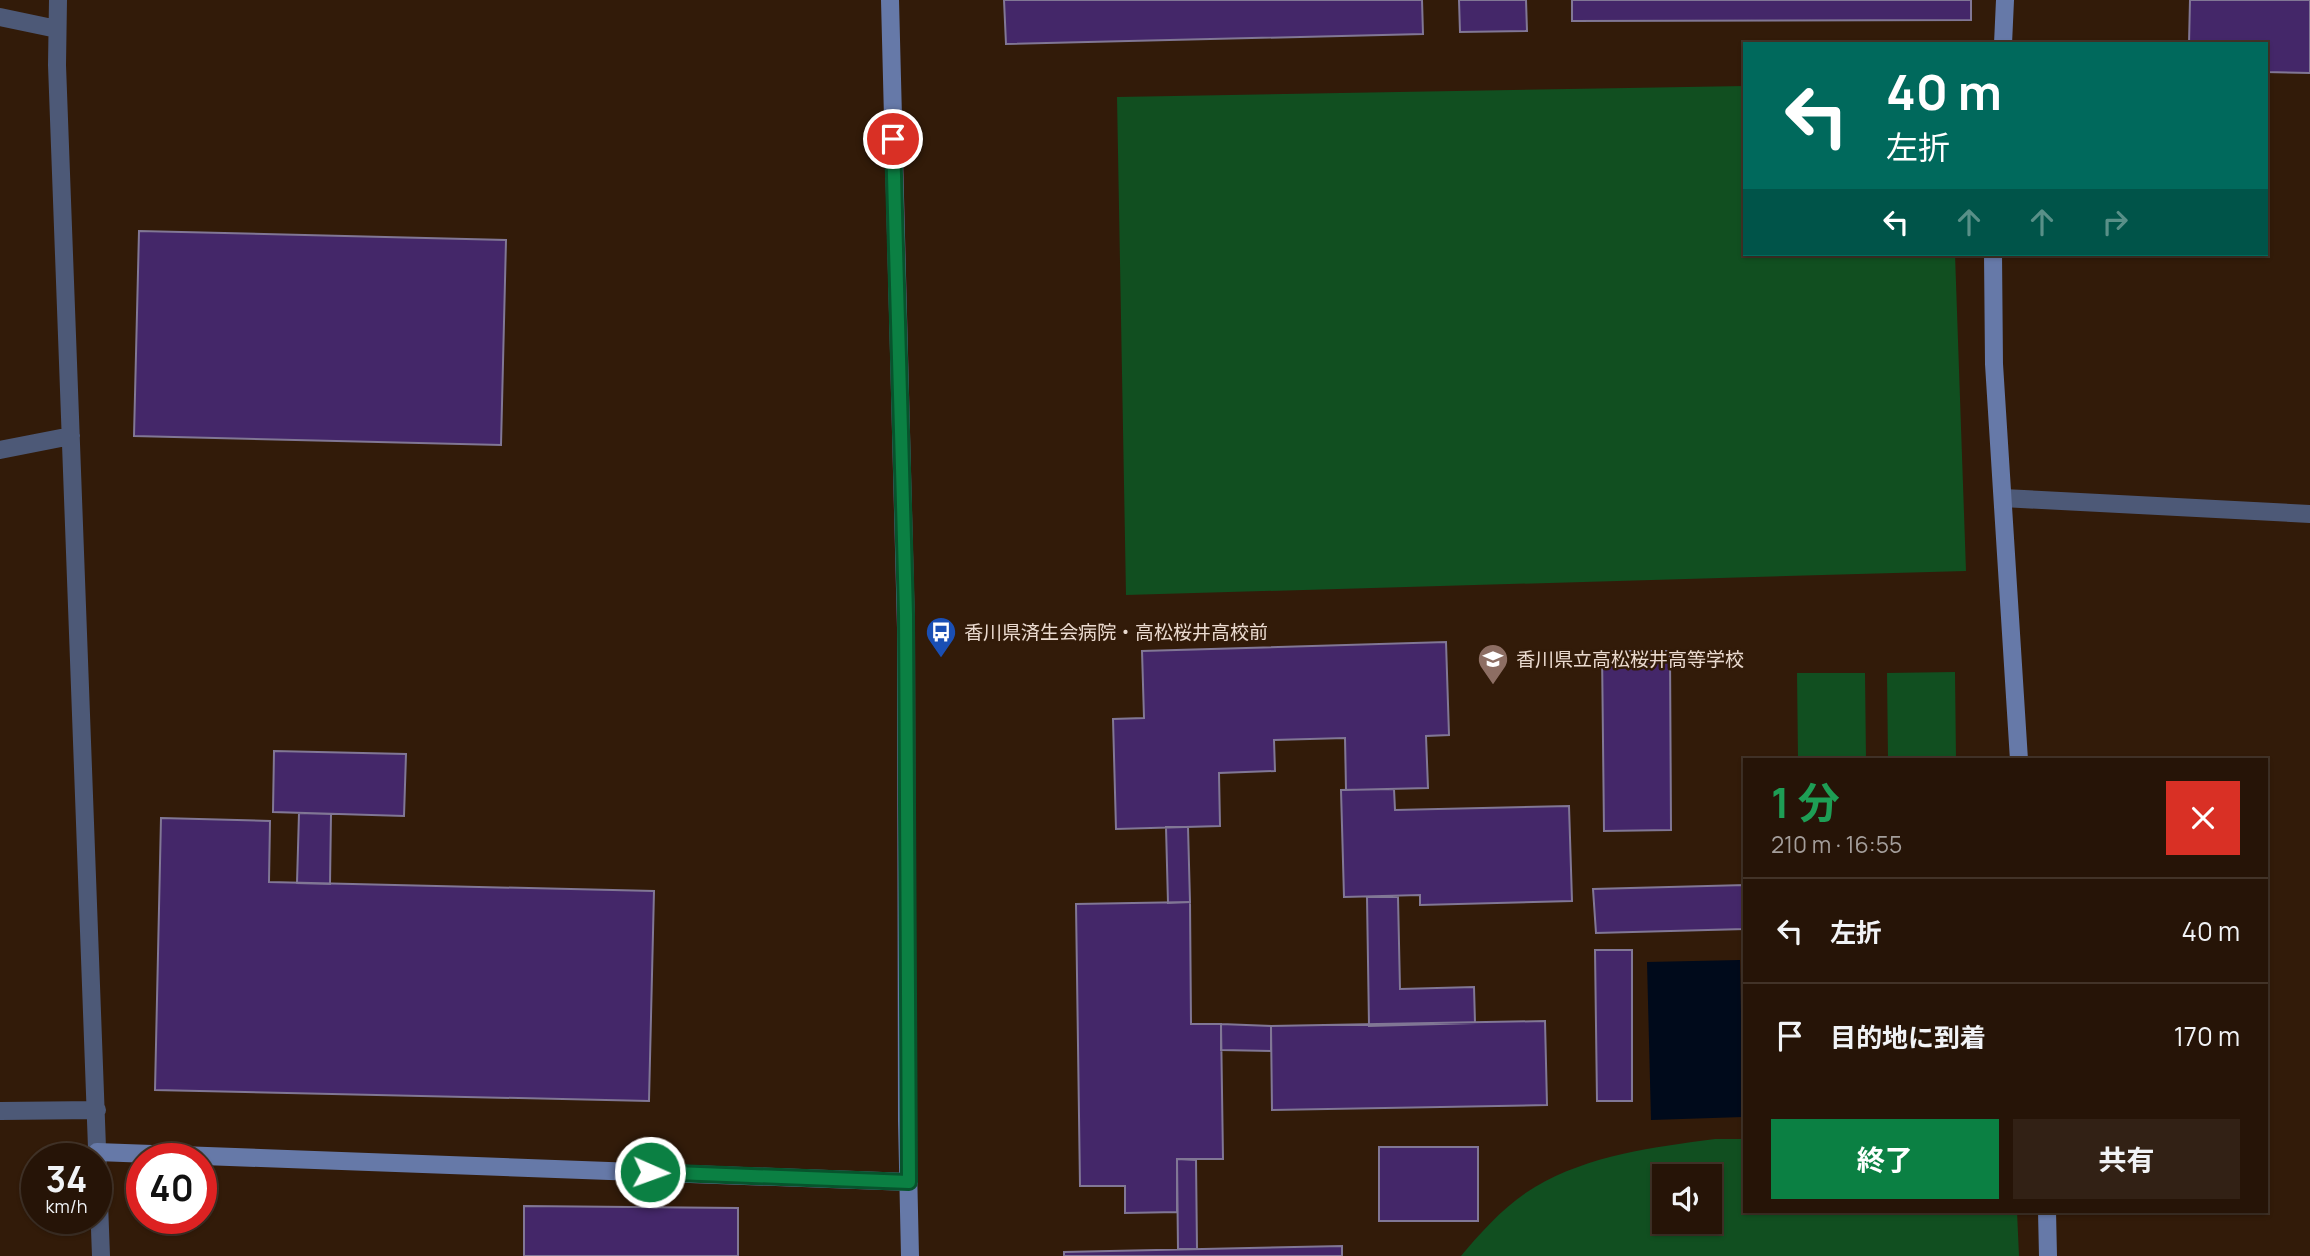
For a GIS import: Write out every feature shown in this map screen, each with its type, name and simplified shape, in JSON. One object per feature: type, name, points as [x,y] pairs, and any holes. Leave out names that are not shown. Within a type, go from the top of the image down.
[{"type":"street","points":[[58,0],[97,1143]]},
{"type":"street","points":[[890,0],[906,614],[910,1256]]},
{"type":"street","points":[[2003,42],[2005,0]]},
{"type":"street","points":[[0,17],[57,29]]},
{"type":"street","points":[[1993,256],[1994,364],[2019,758]]},
{"type":"street","points":[[0,450],[71,436]]},
{"type":"street","points":[[2003,498],[2310,514]]},
{"type":"street","points":[[0,1111],[97,1110]]},
{"type":"street","points":[[112,1153],[909,1182]]},
{"type":"street","points":[[2047,1213],[2048,1256]]},
{"type":"street","points":[[100,1234],[101,1256]]},
{"type":"green space","points":[[1743,86],[1743,256],[1955,256],[1966,571],[1126,595],[1117,97]]},
{"type":"green space","points":[[1955,672],[1956,758],[1888,758],[1887,673]]},
{"type":"green space","points":[[1797,673],[1865,673],[1866,758],[1798,758]]},
{"type":"green space","points":[[1715,1139],[1743,1139],[1743,1213],[2017,1213],[2019,1256],[1461,1256],[1504,1210],[1535,1187],[1577,1167],[1622,1154]]},
{"type":"water","points":[[1740,960],[1743,1117],[1651,1120],[1647,962]]},
{"type":"building","points":[[1004,0],[1422,0],[1423,34],[1006,44]]},
{"type":"building","points":[[1459,0],[1526,0],[1527,31],[1460,32]]},
{"type":"building","points":[[1572,0],[1971,0],[1971,20],[1572,21]]},
{"type":"building","points":[[2190,0],[2310,0],[2310,73],[2268,72],[2268,42],[2189,42]]},
{"type":"building","points":[[139,231],[506,240],[501,445],[134,436]]},
{"type":"building","points":[[1446,642],[1449,735],[1426,736],[1428,788],[1346,790],[1345,738],[1274,740],[1275,771],[1219,773],[1220,826],[1116,829],[1113,719],[1144,718],[1142,651]]},
{"type":"building","points":[[1602,651],[1670,651],[1671,830],[1604,831]]},
{"type":"building","points":[[274,751],[406,754],[404,816],[273,812]]},
{"type":"building","points":[[1394,789],[1395,810],[1569,806],[1572,901],[1420,905],[1420,895],[1344,897],[1341,790]]},
{"type":"building","points":[[299,813],[331,814],[330,884],[297,883]]},
{"type":"building","points":[[161,818],[270,821],[269,882],[654,891],[649,1101],[155,1090]]},
{"type":"building","points":[[1166,827],[1188,827],[1190,902],[1168,903]]},
{"type":"building","points":[[1743,885],[1743,929],[1596,933],[1593,889]]},
{"type":"building","points":[[1367,897],[1398,897],[1400,989],[1474,987],[1475,1023],[1369,1026]]},
{"type":"building","points":[[1190,902],[1191,1024],[1221,1024],[1223,1159],[1177,1159],[1177,1212],[1125,1213],[1125,1186],[1080,1186],[1076,904]]},
{"type":"building","points":[[1595,950],[1632,950],[1632,1101],[1597,1101]]},
{"type":"building","points":[[1545,1021],[1547,1105],[1272,1110],[1271,1026]]},
{"type":"building","points":[[1221,1024],[1271,1026],[1271,1051],[1221,1050]]},
{"type":"building","points":[[1379,1147],[1478,1147],[1478,1221],[1379,1221]]},
{"type":"building","points":[[1177,1159],[1196,1160],[1197,1249],[1178,1249]]},
{"type":"building","points":[[524,1206],[738,1208],[738,1256],[524,1256]]},
{"type":"building","points":[[1342,1246],[1342,1256],[1064,1256],[1064,1252]]},
{"type":"place","name":"香川県済生会病院・高松桜井高校前","points":[[941,659]]},
{"type":"place","name":"香川県立高松桜井高等学校","points":[[1493,686]]},
{"type":"route","points":[[650,1172],[909,1182],[906,614],[893,139]]}]
